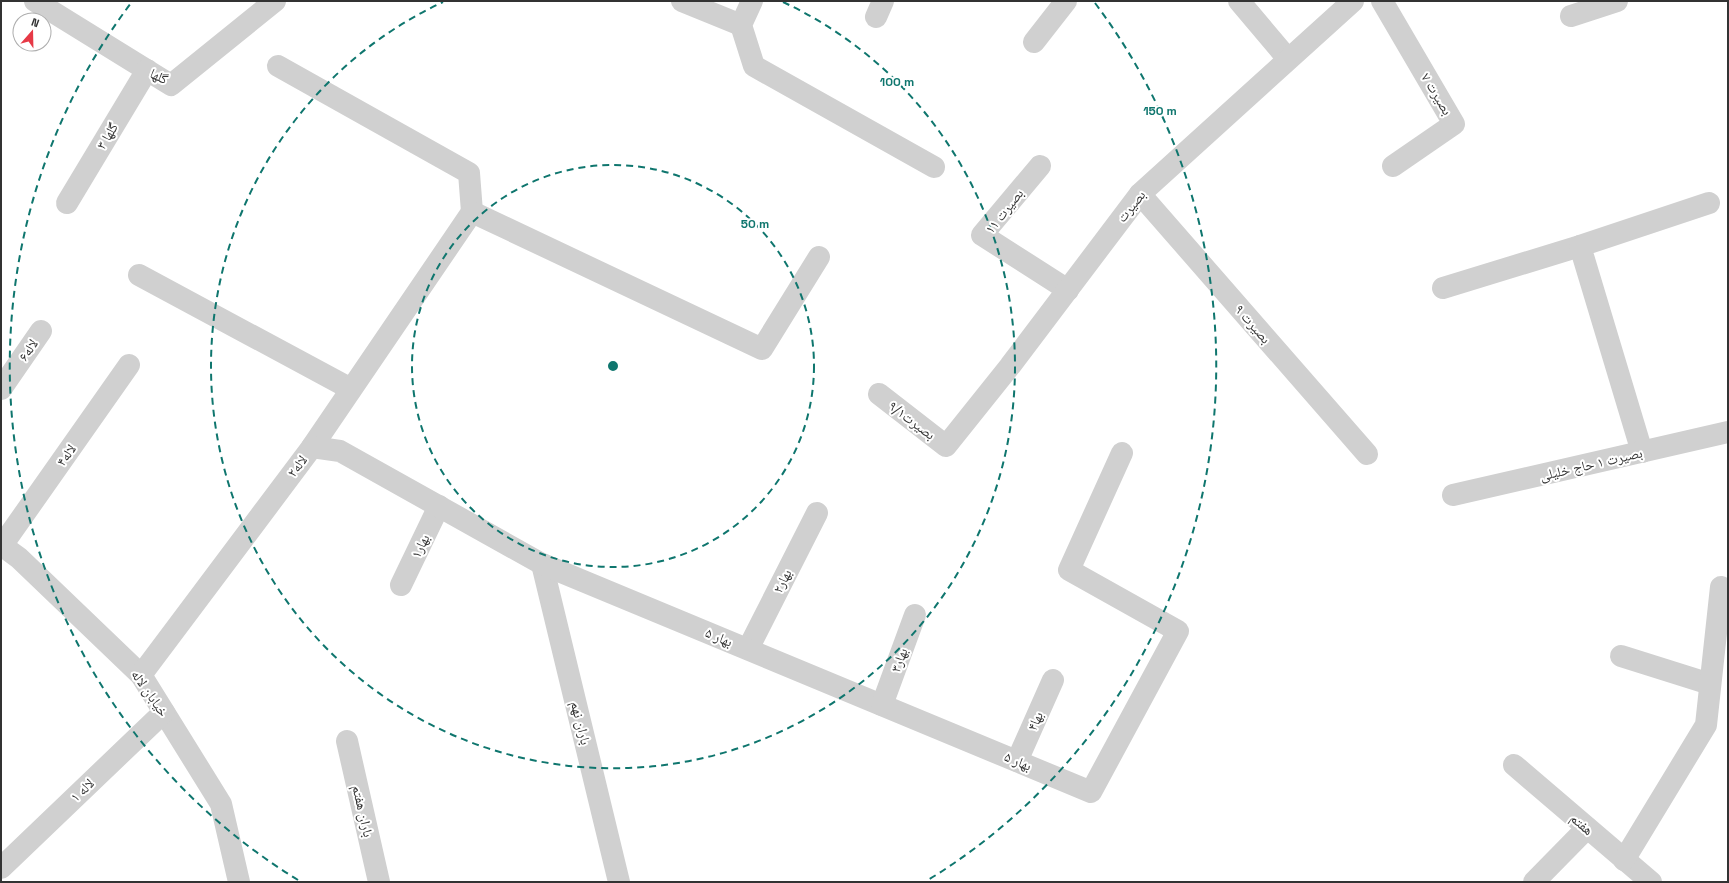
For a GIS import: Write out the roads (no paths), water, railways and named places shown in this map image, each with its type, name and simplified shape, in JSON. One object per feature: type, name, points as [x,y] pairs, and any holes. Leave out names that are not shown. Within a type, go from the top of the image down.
[{"type":"street","name":"گلها","points":[[35,1],[171,85],[275,1]]},
{"type":"street","points":[[682,1],[741,25]]},
{"type":"street","points":[[752,1],[741,25],[754,66],[934,167]]},
{"type":"street","points":[[1034,42],[1066,1]]},
{"type":"street","points":[[1239,1],[1288,60]]},
{"type":"street","name":"بصیرت","points":[[946,446],[1010,366],[1140,194],[1353,1]]},
{"type":"street","name":"بصیرت ۷","points":[[1382,1],[1454,124],[1393,166]]},
{"type":"street","points":[[1571,16],[1617,1]]},
{"type":"street","points":[[278,66],[469,173],[472,212],[312,447]]},
{"type":"street","name":"گلها ۳","points":[[67,203],[147,70]]},
{"type":"street","name":"بصیرت ۱۱","points":[[1040,166],[982,235],[1068,290]]},
{"type":"street","name":"بصیرت ۹","points":[[1140,194],[1367,454]]},
{"type":"street","points":[[1443,288],[1580,246],[1709,203]]},
{"type":"street","points":[[472,212],[762,349],[819,257]]},
{"type":"street","points":[[1580,246],[1642,452]]},
{"type":"street","points":[[139,275],[351,389]]},
{"type":"street","name":"لاله۶","points":[[1,389],[41,331]]},
{"type":"street","name":"لاله۴","points":[[1,546],[130,365]]},
{"type":"street","name":"بصیرت۹/۱","points":[[879,394],[946,446]]},
{"type":"street","name":"بصیرت ۱ حاج خلیلی","points":[[1453,495],[1728,432]]},
{"type":"street","name":"لاله۲","points":[[141,675],[312,447],[340,451],[542,564]]},
{"type":"street","name":"بهار ۵","points":[[542,564],[1091,792],[1178,630],[1069,570],[1122,453]]},
{"type":"street","name":"بهار۱","points":[[401,585],[439,506]]},
{"type":"street","name":"بهار۲","points":[[748,649],[817,513]]},
{"type":"street","name":"خیابان لاله","points":[[1,546],[19,558],[141,675],[221,804],[239,882]]},
{"type":"street","name":"باران نهم","points":[[542,564],[619,882]]},
{"type":"street","points":[[1624,860],[1706,725],[1721,587]]},
{"type":"street","name":"بهار۳","points":[[882,705],[915,615]]},
{"type":"street","points":[[1621,656],[1710,684]]},
{"type":"street","name":"بها۴","points":[[1017,761],[1053,680]]},
{"type":"street","name":"لاله ۱","points":[[1,868],[164,712]]},
{"type":"street","name":"باران هفتم","points":[[347,741],[378,882]]},
{"type":"street","name":"هفتم","points":[[1514,765],[1624,860],[1652,882]]},
{"type":"street","points":[[1534,882],[1587,828]]}]
